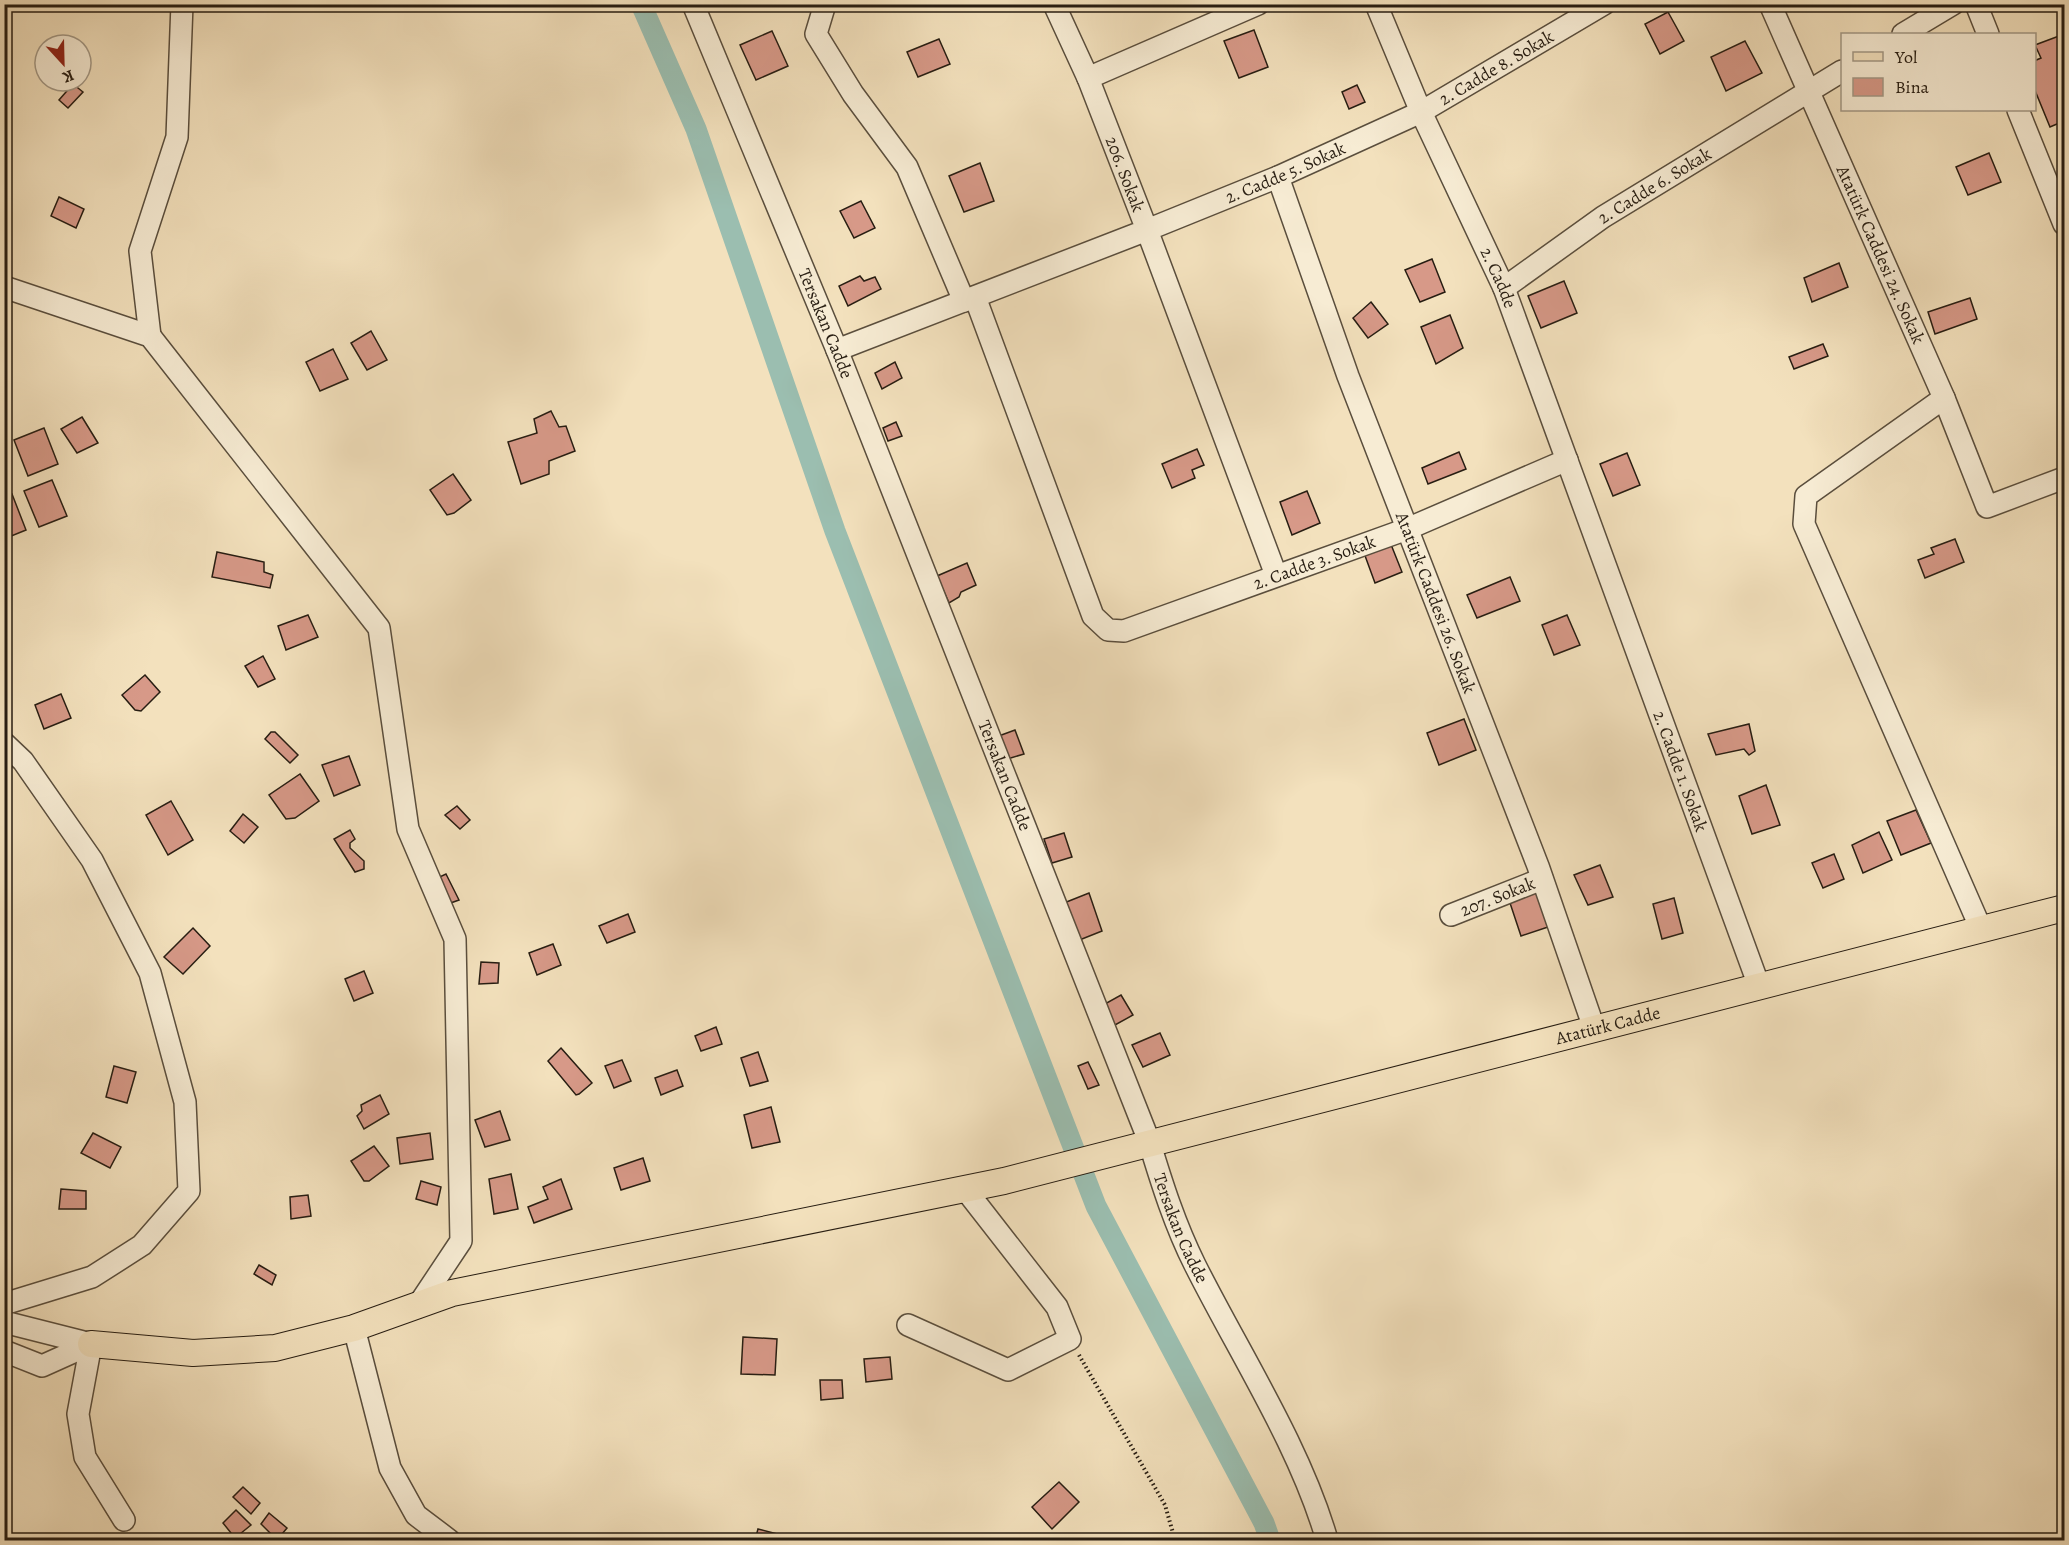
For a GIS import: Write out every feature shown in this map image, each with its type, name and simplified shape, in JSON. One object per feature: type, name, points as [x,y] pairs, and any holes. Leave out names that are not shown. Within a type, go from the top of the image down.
[{"type":"main road","name":"Atatürk Cadde","points":[[91,1344],[193,1353],[275,1348],[354,1328],[452,1293],[1004,1181],[1149,1141],[2064,908]]},
{"type":"street","points":[[182,4],[177,137],[140,251],[150,336],[379,628],[408,829],[455,939],[461,1241],[417,1307]]},
{"type":"street","name":"Tersakan Cadde","points":[[693,4],[837,351],[1149,1141],[1166,1197],[1194,1263],[1292,1450],[1327,1540]]},
{"type":"street","points":[[825,4],[816,34],[853,94],[907,167],[970,299]]},
{"type":"street","name":"206. Sokak","points":[[837,351],[1147,230],[1088,78],[1054,4]]},
{"type":"street","points":[[1088,78],[1258,4]]},
{"type":"street","name":"2. Cadde","points":[[1376,4],[1421,112],[1504,288],[1603,557]]},
{"type":"street","name":"2. Cadde 8. Sokak","points":[[1421,112],[1604,4]]},
{"type":"street","name":"Atatürk Caddesi 24. Sokak","points":[[1770,4],[1944,398],[1987,507],[2064,478]]},
{"type":"street","points":[[1905,33],[1953,4]]},
{"type":"street","points":[[1976,4],[1988,33]]},
{"type":"street","name":"2. Cadde 6. Sokak","points":[[1504,288],[1603,217],[1841,72]]},
{"type":"street","points":[[2018,111],[2064,224]]},
{"type":"street","name":"2. Cadde 5. Sokak","points":[[1147,230],[1278,177],[1421,112]]},
{"type":"street","name":"Atatürk Caddesi 26. Sokak","points":[[1278,177],[1348,376],[1542,879],[1594,1028]]},
{"type":"street","points":[[1147,230],[1276,575]]},
{"type":"street","points":[[4,287],[150,336]]},
{"type":"street","name":"2. Cadde 3. Sokak","points":[[970,299],[1093,616],[1108,630],[1124,631],[1407,529],[1567,460]]},
{"type":"street","points":[[1944,398],[1806,496],[1804,524],[1981,929]]},
{"type":"street","name":"2. Cadde 1. Sokak","points":[[1603,557],[1759,986]]},
{"type":"street","points":[[4,743],[23,761],[92,860],[150,973],[184,1102],[189,1191],[142,1245],[92,1277],[4,1304]]},
{"type":"street","name":"207. Sokak","points":[[1451,915],[1542,879]]},
{"type":"street","points":[[908,1325],[1008,1370],[1070,1339],[1057,1307],[965,1189]]},
{"type":"street","points":[[4,1322],[91,1344]]},
{"type":"street","points":[[354,1328],[390,1468],[416,1515],[440,1537]]},
{"type":"street","points":[[4,1351],[42,1366],[91,1344]]},
{"type":"street","points":[[91,1344],[78,1414],[85,1457],[124,1520]]},
{"type":"path","points":[[1070,1339],[1165,1505],[1175,1540]]},
{"type":"building","points":[[1668,12],[1684,41],[1660,54],[1645,24]]},
{"type":"building","points":[[1254,30],[1268,67],[1239,78],[1224,41]]},
{"type":"building","points":[[772,31],[788,66],[756,80],[740,45]]},
{"type":"building","points":[[2059,36],[2064,49],[2064,121],[2050,127],[2036,93],[2036,60],[2041,58],[2036,45]]},
{"type":"building","points":[[939,39],[950,64],[918,77],[907,52]]},
{"type":"building","points":[[1745,41],[1762,73],[1726,91],[1711,57]]},
{"type":"building","points":[[1357,85],[1365,102],[1349,109],[1342,92]]},
{"type":"building","points":[[65,93],[82,93],[68,108],[59,100]]},
{"type":"building","points":[[1989,153],[2001,182],[1968,195],[1956,167]]},
{"type":"building","points":[[980,163],[994,201],[964,212],[949,176]]},
{"type":"building","points":[[59,197],[84,209],[76,228],[51,216]]},
{"type":"building","points":[[861,201],[875,228],[854,238],[840,211]]},
{"type":"building","points":[[1432,259],[1445,292],[1420,302],[1405,270]]},
{"type":"building","points":[[1839,263],[1848,287],[1812,302],[1804,278]]},
{"type":"building","points":[[860,276],[864,281],[875,277],[881,289],[848,306],[839,286]]},
{"type":"building","points":[[1564,281],[1577,313],[1541,328],[1528,296]]},
{"type":"building","points":[[1970,298],[1977,319],[1935,334],[1928,312]]},
{"type":"building","points":[[1371,302],[1388,324],[1368,338],[1353,318]]},
{"type":"building","points":[[1450,315],[1463,348],[1436,364],[1421,327]]},
{"type":"building","points":[[371,331],[387,360],[367,370],[351,343]]},
{"type":"building","points":[[1823,344],[1828,356],[1794,369],[1789,357]]},
{"type":"building","points":[[333,349],[348,379],[320,391],[306,362]]},
{"type":"building","points":[[895,362],[902,378],[882,389],[875,373]]},
{"type":"building","points":[[551,411],[559,427],[566,426],[575,451],[549,461],[549,474],[521,484],[508,442],[537,433],[534,419]]},
{"type":"building","points":[[82,417],[98,443],[77,453],[61,429]]},
{"type":"building","points":[[896,422],[902,436],[888,441],[883,428]]},
{"type":"building","points":[[44,428],[58,464],[28,476],[14,440]]},
{"type":"building","points":[[1197,449],[1204,465],[1192,470],[1195,478],[1172,488],[1162,464]]},
{"type":"building","points":[[1459,452],[1466,469],[1428,484],[1422,468]]},
{"type":"building","points":[[1627,453],[1640,485],[1613,496],[1600,464]]},
{"type":"building","points":[[453,474],[471,500],[454,513],[447,515],[430,490]]},
{"type":"building","points":[[52,480],[67,516],[39,527],[24,491]]},
{"type":"building","points":[[1307,491],[1320,523],[1292,535],[1280,502]]},
{"type":"building","points":[[12,494],[26,530],[4,539],[4,497]]},
{"type":"building","points":[[1955,539],[1964,562],[1925,578],[1918,560],[1934,554],[1931,548]]},
{"type":"building","points":[[1390,542],[1402,572],[1375,583],[1364,553]]},
{"type":"building","points":[[217,552],[264,562],[264,572],[273,575],[270,588],[212,577]]},
{"type":"building","points":[[967,563],[976,585],[961,592],[959,597],[949,603],[937,576]]},
{"type":"building","points":[[1510,577],[1520,601],[1477,618],[1467,595]]},
{"type":"building","points":[[308,615],[318,637],[286,650],[278,626]]},
{"type":"building","points":[[1567,615],[1580,645],[1554,655],[1542,625]]},
{"type":"building","points":[[263,656],[275,679],[258,687],[245,666]]},
{"type":"building","points":[[145,675],[160,692],[141,711],[135,710],[122,695]]},
{"type":"building","points":[[61,694],[71,718],[44,729],[35,705]]},
{"type":"building","points":[[1464,719],[1476,750],[1439,765],[1427,733]]},
{"type":"building","points":[[1749,724],[1755,751],[1749,755],[1744,749],[1716,755],[1708,734]]},
{"type":"building","points":[[1015,730],[1024,754],[1004,760],[996,737]]},
{"type":"building","points":[[271,732],[275,732],[298,755],[290,763],[265,739]]},
{"type":"building","points":[[349,756],[360,785],[334,796],[322,765]]},
{"type":"building","points":[[300,774],[319,801],[295,818],[286,819],[269,795]]},
{"type":"building","points":[[1766,785],[1780,825],[1752,834],[1739,796]]},
{"type":"building","points":[[171,801],[193,840],[168,855],[146,815]]},
{"type":"building","points":[[457,806],[470,820],[460,829],[445,815]]},
{"type":"building","points":[[1916,810],[1931,843],[1901,855],[1887,821]]},
{"type":"building","points":[[243,814],[258,827],[244,843],[230,831]]},
{"type":"building","points":[[350,830],[355,839],[350,843],[350,848],[364,861],[364,869],[355,872],[334,839]]},
{"type":"building","points":[[1879,832],[1892,860],[1863,873],[1852,845]]},
{"type":"building","points":[[1064,833],[1072,857],[1052,863],[1044,839]]},
{"type":"building","points":[[1834,854],[1844,879],[1823,888],[1812,863]]},
{"type":"building","points":[[1600,865],[1613,897],[1588,905],[1574,875]]},
{"type":"building","points":[[446,874],[459,900],[445,905],[433,880]]},
{"type":"building","points":[[1535,889],[1548,927],[1521,936],[1509,900]]},
{"type":"building","points":[[1089,893],[1102,931],[1077,941],[1064,903]]},
{"type":"building","points":[[1674,898],[1683,933],[1662,939],[1653,904]]},
{"type":"building","points":[[628,914],[635,932],[607,943],[599,926]]},
{"type":"building","points":[[193,928],[210,946],[183,974],[164,957]]},
{"type":"building","points":[[553,944],[561,965],[537,975],[529,953]]},
{"type":"building","points":[[481,962],[499,963],[498,983],[479,984]]},
{"type":"building","points":[[364,971],[373,993],[354,1001],[345,979]]},
{"type":"building","points":[[1121,995],[1133,1015],[1115,1025],[1103,1005]]},
{"type":"building","points":[[716,1027],[722,1044],[701,1051],[695,1036]]},
{"type":"building","points":[[1160,1033],[1170,1055],[1143,1067],[1132,1045]]},
{"type":"building","points":[[561,1048],[592,1083],[579,1094],[576,1095],[548,1061]]},
{"type":"building","points":[[758,1052],[768,1081],[750,1086],[741,1058]]},
{"type":"building","points":[[622,1060],[631,1081],[614,1088],[605,1066]]},
{"type":"building","points":[[1088,1062],[1099,1085],[1088,1089],[1078,1066]]},
{"type":"building","points":[[114,1066],[136,1072],[127,1103],[106,1097]]},
{"type":"building","points":[[677,1070],[683,1086],[661,1095],[655,1078]]},
{"type":"building","points":[[380,1095],[389,1114],[364,1129],[357,1116],[362,1111],[361,1105]]},
{"type":"building","points":[[771,1107],[780,1142],[752,1148],[744,1115]]},
{"type":"building","points":[[500,1111],[510,1140],[485,1147],[475,1120]]},
{"type":"building","points":[[93,1133],[121,1147],[110,1168],[81,1153]]},
{"type":"building","points":[[430,1133],[433,1159],[400,1164],[397,1138]]},
{"type":"building","points":[[374,1146],[389,1166],[369,1181],[364,1181],[351,1161]]},
{"type":"building","points":[[643,1158],[650,1181],[621,1190],[614,1168]]},
{"type":"building","points":[[511,1174],[518,1209],[494,1214],[489,1179]]},
{"type":"building","points":[[561,1179],[572,1209],[534,1223],[528,1207],[548,1199],[543,1187]]},
{"type":"building","points":[[421,1181],[441,1187],[437,1205],[416,1199]]},
{"type":"building","points":[[61,1189],[86,1191],[86,1209],[59,1209]]},
{"type":"building","points":[[308,1195],[311,1216],[291,1219],[290,1197]]},
{"type":"building","points":[[259,1265],[276,1275],[272,1285],[254,1274]]},
{"type":"building","points":[[743,1337],[777,1339],[775,1375],[741,1374]]},
{"type":"building","points":[[890,1357],[892,1379],[866,1382],[864,1359]]},
{"type":"building","points":[[820,1380],[842,1380],[843,1398],[821,1400]]},
{"type":"building","points":[[1059,1482],[1079,1502],[1052,1529],[1032,1507]]},
{"type":"building","points":[[243,1487],[260,1503],[251,1514],[233,1497]]},
{"type":"building","points":[[236,1510],[251,1525],[235,1538],[223,1523]]},
{"type":"building","points":[[269,1513],[287,1528],[277,1540],[261,1524]]},
{"type":"building","points":[[758,1529],[789,1537],[788,1540],[755,1540]]},
{"type":"waterway","points":[[641,4],[696,129],[835,531],[1096,1206],[1264,1523],[1270,1540]]}]
